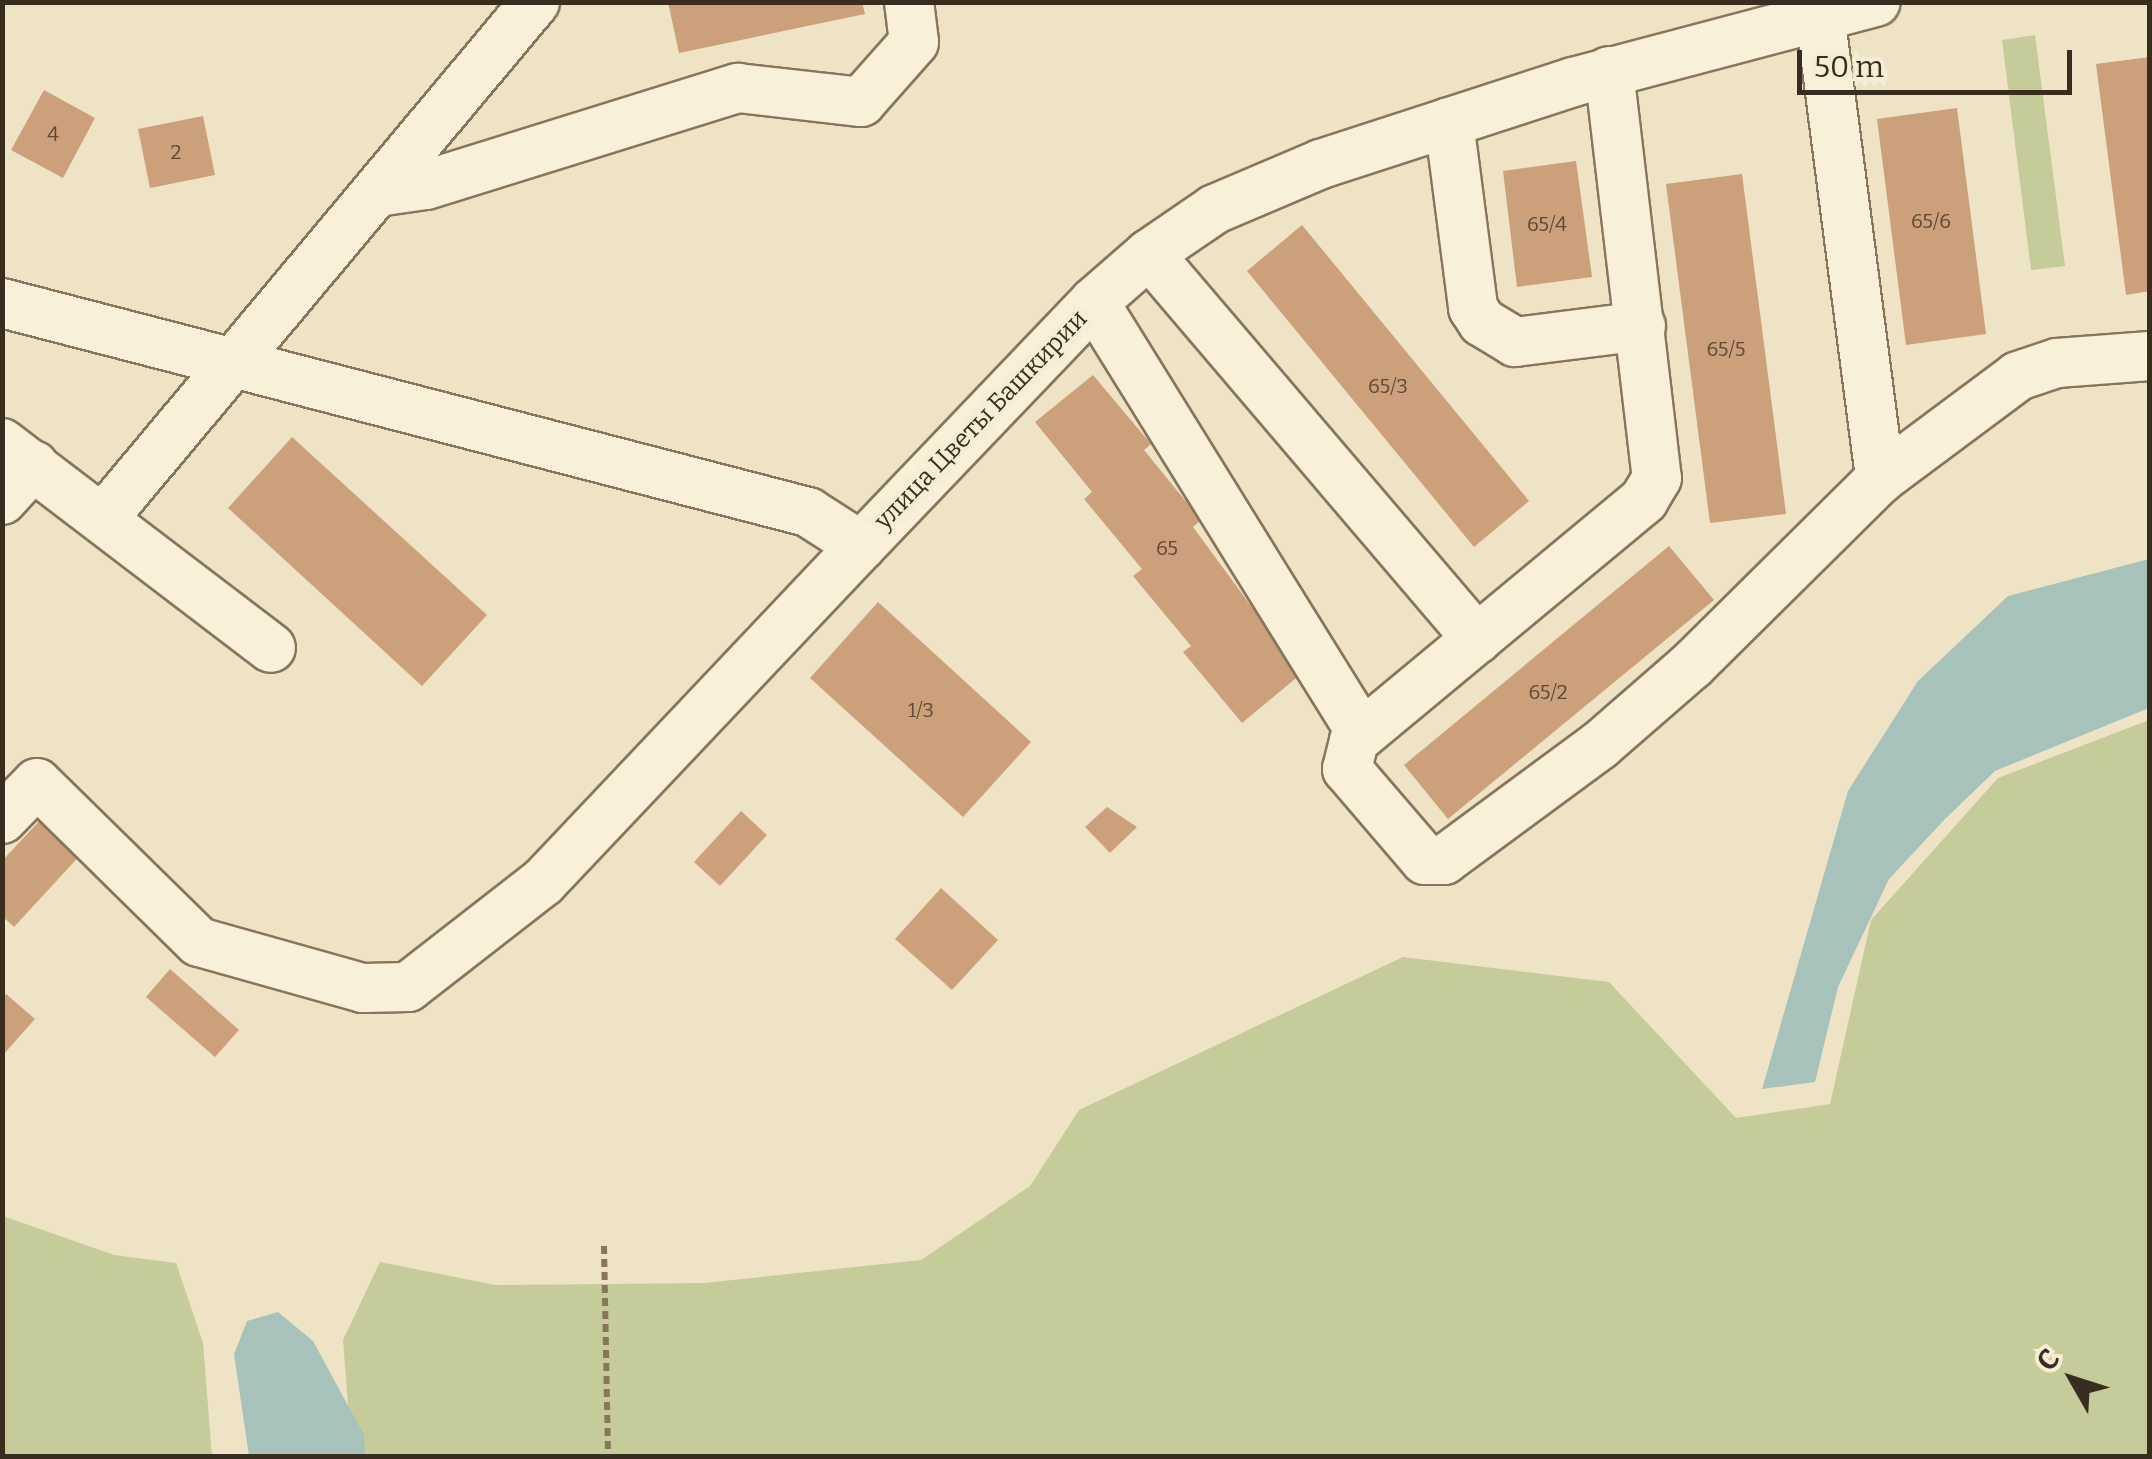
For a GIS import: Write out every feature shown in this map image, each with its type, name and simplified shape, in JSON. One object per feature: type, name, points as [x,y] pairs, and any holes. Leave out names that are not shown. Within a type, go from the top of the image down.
[{"type":"street","points":[[105,516],[535,2]]},
{"type":"street","points":[[377,192],[426,185],[738,88],[861,102],[914,42],[908,2]]},
{"type":"street","name":"улица Цветы Башкирии","points":[[2,303],[808,512],[862,546],[1094,302],[1148,254],[1256,189],[1608,71],[1876,2]]},
{"type":"street","points":[[1820,15],[1880,479]]},
{"type":"street","points":[[1608,71],[1659,468],[1654,488],[1362,734],[1348,770],[1418,856],[1444,860],[1642,710],[1880,479],[2029,370],[2150,356]]},
{"type":"street","points":[[1449,122],[1473,308],[1482,322],[1515,342],[1642,326]]},
{"type":"street","points":[[1148,254],[1477,638]]},
{"type":"street","points":[[1094,302],[1362,734]]},
{"type":"street","points":[[2,500],[18,454],[105,516],[271,648]]},
{"type":"street","points":[[2,819],[37,783],[200,942],[363,988],[408,987],[543,882],[862,546]]},
{"type":"path","points":[[604,1246],[608,1456]]},
{"type":"green space","points":[[2035,35],[2065,266],[2031,270],[2002,40]]},
{"type":"green space","points":[[2149,720],[2149,1456],[352,1456],[343,1340],[380,1262],[495,1285],[704,1283],[921,1260],[1030,1186],[1079,1110],[1403,957],[1609,982],[1736,1118],[1830,1104],[1871,920],[1998,778]]},
{"type":"green space","points":[[3,1216],[114,1255],[176,1263],[203,1343],[212,1456],[3,1456]]},
{"type":"water","points":[[2149,559],[2149,708],[1995,771],[1945,819],[1889,879],[1838,987],[1815,1082],[1762,1089],[1848,791],[1918,681],[2008,596]]},
{"type":"water","points":[[278,1312],[313,1341],[364,1435],[365,1456],[249,1456],[234,1354],[247,1321]]},
{"type":"building","points":[[668,2],[862,2],[865,14],[679,53]]},
{"type":"building","points":[[2150,57],[2150,291],[2126,295],[2096,64]]},
{"type":"building","points":[[44,90],[95,118],[63,178],[11,150]]},
{"type":"building","points":[[1957,108],[1986,334],[1906,345],[1877,119]]},
{"type":"building","points":[[203,116],[215,175],[150,188],[138,129]]},
{"type":"building","points":[[1576,161],[1592,277],[1517,287],[1503,171]]},
{"type":"building","points":[[1742,174],[1786,514],[1710,523],[1666,184]]},
{"type":"building","points":[[1302,225],[1529,501],[1474,547],[1247,271]]},
{"type":"building","points":[[1093,375],[1151,444],[1144,450],[1201,520],[1193,527],[1301,674],[1242,723],[1183,652],[1191,646],[1133,576],[1142,569],[1084,499],[1092,492],[1035,422]]},
{"type":"building","points":[[292,437],[487,615],[422,686],[228,508]]},
{"type":"building","points":[[1669,546],[1714,600],[1448,819],[1404,765]]},
{"type":"building","points":[[878,602],[1031,742],[963,817],[810,678]]},
{"type":"building","points":[[1107,807],[1137,827],[1110,853],[1085,827]]},
{"type":"building","points":[[741,811],[767,835],[720,886],[694,862]]},
{"type":"building","points":[[45,815],[84,851],[14,927],[2,916],[2,861]]},
{"type":"building","points":[[941,888],[998,940],[952,990],[895,939]]},
{"type":"building","points":[[170,969],[239,1030],[215,1057],[146,997]]},
{"type":"building","points":[[6,994],[35,1019],[2,1056],[2,998]]}]
